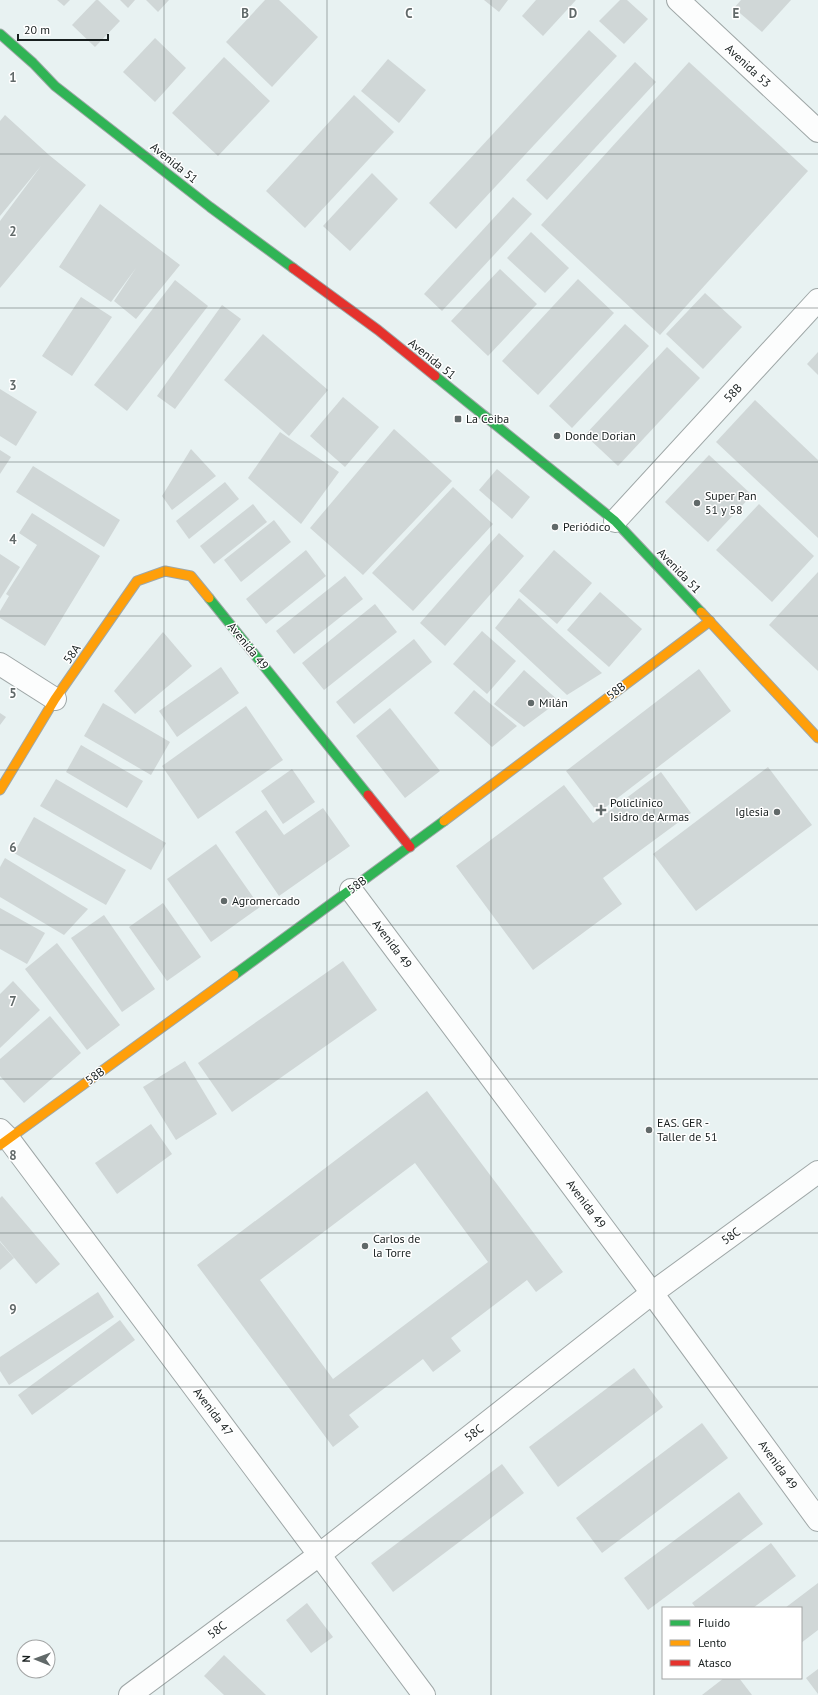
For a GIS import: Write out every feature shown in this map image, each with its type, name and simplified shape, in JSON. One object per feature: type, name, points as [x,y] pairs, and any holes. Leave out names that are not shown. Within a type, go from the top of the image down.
[{"type":"street","name":"Avenida 53","points":[[678,0],[818,131]]},
{"type":"street","name":"Avenida 51","points":[[0,34],[33,63],[55,86],[108,126],[210,208],[378,330],[615,521],[818,738]]},
{"type":"street","name":"58B","points":[[615,521],[818,300]]},
{"type":"street","name":"58A","points":[[0,790],[55,699],[137,581],[165,571],[191,576]]},
{"type":"street","name":"Avenida 49","points":[[191,576],[410,848]]},
{"type":"street","name":"58B","points":[[3,1138],[410,848],[710,621]]},
{"type":"street","points":[[0,664],[55,699]]},
{"type":"street","name":"Avenida 49","points":[[351,890],[652,1293],[818,1520]]},
{"type":"street","name":"Avenida 47","points":[[3,1138],[424,1695]]},
{"type":"street","name":"58C","points":[[130,1695],[319,1555],[652,1293],[818,1172]]},
{"type":"building","points":[[57,0],[70,0],[64,6]]},
{"type":"building","points":[[96,0],[98,0],[120,21],[95,47],[72,25]]},
{"type":"building","points":[[120,0],[135,0],[128,8]]},
{"type":"building","points":[[146,0],[169,0],[158,12]]},
{"type":"building","points":[[265,0],[279,0],[318,37],[272,87],[226,42]]},
{"type":"building","points":[[484,0],[508,0],[499,12]]},
{"type":"building","points":[[536,0],[576,0],[543,36],[522,16]]},
{"type":"building","points":[[620,0],[627,0],[648,19],[624,44],[599,21]]},
{"type":"building","points":[[741,0],[791,0],[762,32],[734,8]]},
{"type":"building","points":[[589,30],[617,56],[456,229],[429,203]]},
{"type":"building","points":[[155,38],[186,68],[155,102],[123,72]]},
{"type":"building","points":[[224,57],[270,101],[218,156],[172,113]]},
{"type":"building","points":[[388,59],[426,90],[399,123],[361,91]]},
{"type":"building","points":[[635,62],[656,82],[547,200],[526,180]]},
{"type":"building","points":[[689,62],[808,171],[660,335],[541,225]]},
{"type":"building","points":[[354,95],[394,132],[305,228],[266,191]]},
{"type":"building","points":[[5,115],[49,155],[86,185],[0,288],[0,221],[41,166],[0,216],[0,121]]},
{"type":"building","points":[[372,173],[398,199],[350,251],[323,226]]},
{"type":"building","points":[[513,197],[532,214],[442,311],[424,294]]},
{"type":"building","points":[[100,204],[180,265],[136,319],[114,301],[136,268],[111,302],[59,267]]},
{"type":"building","points":[[531,232],[569,268],[545,293],[507,258]]},
{"type":"building","points":[[500,269],[537,304],[488,356],[451,321]]},
{"type":"building","points":[[578,279],[614,313],[538,395],[502,361]]},
{"type":"building","points":[[175,280],[208,306],[127,411],[94,385]]},
{"type":"building","points":[[705,293],[742,327],[703,369],[666,334]]},
{"type":"building","points":[[81,297],[112,317],[72,376],[42,356]]},
{"type":"building","points":[[222,305],[241,319],[175,409],[157,396]]},
{"type":"building","points":[[625,324],[649,346],[572,428],[549,406]]},
{"type":"building","points":[[263,334],[328,390],[289,436],[224,380]]},
{"type":"building","points":[[667,347],[700,378],[618,466],[585,435]]},
{"type":"building","points":[[818,352],[818,375],[807,364]]},
{"type":"building","points":[[0,389],[37,412],[16,446],[0,436]]},
{"type":"building","points":[[343,397],[379,427],[345,467],[310,436]]},
{"type":"building","points":[[755,400],[818,460],[818,538],[716,442]]},
{"type":"building","points":[[394,429],[452,481],[363,575],[310,528]]},
{"type":"building","points":[[280,432],[339,472],[301,524],[248,478]]},
{"type":"building","points":[[191,449],[216,476],[172,510],[162,496]]},
{"type":"building","points":[[0,450],[11,457],[0,474]]},
{"type":"building","points":[[709,455],[752,495],[708,542],[665,502]]},
{"type":"building","points":[[33,466],[120,520],[104,547],[16,492]]},
{"type":"building","points":[[497,469],[530,497],[512,519],[479,490]]},
{"type":"building","points":[[225,482],[239,499],[189,539],[176,521]]},
{"type":"building","points":[[453,487],[493,524],[413,611],[372,573]]},
{"type":"building","points":[[253,504],[267,522],[214,564],[200,546]]},
{"type":"building","points":[[759,504],[814,556],[772,602],[716,550]]},
{"type":"building","points":[[32,513],[100,556],[45,646],[0,618],[0,611],[9,596],[6,594],[37,545],[19,533]]},
{"type":"building","points":[[274,520],[291,542],[241,582],[224,560]]},
{"type":"building","points":[[499,533],[524,556],[445,646],[420,623]]},
{"type":"building","points":[[306,550],[326,576],[266,624],[246,599]]},
{"type":"building","points":[[554,550],[592,583],[557,624],[519,591]]},
{"type":"building","points":[[0,554],[20,567],[0,599]]},
{"type":"building","points":[[818,572],[818,671],[769,625]]},
{"type":"building","points":[[345,576],[363,599],[294,654],[276,631]]},
{"type":"building","points":[[600,592],[642,629],[609,667],[567,630]]},
{"type":"building","points":[[519,598],[602,673],[567,695],[495,628]]},
{"type":"building","points":[[375,604],[397,632],[324,690],[302,663]]},
{"type":"building","points":[[482,631],[516,661],[487,694],[453,664]]},
{"type":"building","points":[[163,632],[192,666],[135,714],[114,691]]},
{"type":"building","points":[[414,639],[432,662],[354,724],[336,702]]},
{"type":"building","points":[[221,667],[239,693],[177,737],[159,711]]},
{"type":"building","points":[[699,669],[731,711],[598,813],[566,771]]},
{"type":"building","points":[[524,670],[559,701],[524,727],[494,704]]},
{"type":"building","points":[[474,690],[517,726],[492,747],[454,713]]},
{"type":"building","points":[[103,703],[170,742],[151,775],[84,736]]},
{"type":"building","points":[[246,706],[283,760],[198,819],[162,766]]},
{"type":"building","points":[[390,708],[440,771],[405,798],[356,736]]},
{"type":"building","points":[[0,713],[6,717],[0,725]]},
{"type":"building","points":[[81,745],[143,781],[127,808],[66,772]]},
{"type":"building","points":[[768,767],[812,825],[696,911],[653,854]]},
{"type":"building","points":[[292,769],[315,802],[283,824],[261,791]]},
{"type":"building","points":[[661,772],[691,813],[603,878],[622,904],[533,970],[456,866],[564,785],[593,823]]},
{"type":"building","points":[[56,779],[166,843],[151,870],[40,806]]},
{"type":"building","points":[[323,808],[350,846],[279,896],[235,832],[266,810],[284,835]]},
{"type":"building","points":[[34,817],[126,870],[106,905],[14,853]]},
{"type":"building","points":[[216,844],[260,907],[211,942],[167,879]]},
{"type":"building","points":[[5,858],[88,909],[64,935],[0,897],[0,867]]},
{"type":"building","points":[[163,903],[201,957],[167,981],[129,927]]},
{"type":"building","points":[[0,908],[45,933],[27,964],[0,949]]},
{"type":"building","points":[[104,915],[155,989],[122,1012],[71,938]]},
{"type":"building","points":[[57,943],[120,1025],[87,1050],[25,969]]},
{"type":"building","points":[[343,961],[377,1010],[232,1112],[198,1063]]},
{"type":"building","points":[[13,981],[40,1010],[0,1048],[0,994]]},
{"type":"building","points":[[50,1016],[81,1053],[24,1103],[0,1076],[0,1059]]},
{"type":"building","points":[[185,1061],[217,1114],[176,1140],[143,1087]]},
{"type":"building","points":[[427,1091],[563,1272],[536,1292],[527,1280],[451,1338],[461,1351],[433,1372],[423,1359],[349,1415],[359,1427],[333,1447],[197,1265]],"holes":[[[415,1163],[488,1262],[333,1379],[260,1280]]]},
{"type":"building","points":[[151,1124],[172,1154],[117,1194],[95,1163]]},
{"type":"building","points":[[2,1196],[60,1264],[36,1284],[0,1241],[0,1198]]},
{"type":"building","points":[[0,1242],[14,1258],[0,1270]]},
{"type":"building","points":[[98,1292],[114,1317],[9,1385],[0,1371],[0,1357]]},
{"type":"building","points":[[120,1320],[135,1340],[32,1415],[18,1395]]},
{"type":"building","points":[[634,1368],[663,1407],[558,1487],[529,1447]]},
{"type":"building","points":[[702,1423],[728,1458],[602,1553],[576,1518]]},
{"type":"building","points":[[502,1464],[524,1493],[393,1592],[371,1563]]},
{"type":"building","points":[[739,1492],[763,1524],[648,1610],[624,1578]]},
{"type":"building","points":[[771,1543],[796,1576],[754,1607],[695,1607],[692,1603]]},
{"type":"building","points":[[818,1583],[818,1630],[802,1642],[802,1607],[786,1607]]},
{"type":"building","points":[[307,1603],[333,1637],[311,1653],[286,1620]]},
{"type":"building","points":[[224,1655],[266,1695],[224,1695],[204,1676]]},
{"type":"building","points":[[818,1669],[818,1694],[806,1678]]},
{"type":"building","points":[[723,1679],[740,1679],[752,1695],[702,1695]]},
{"type":"traffic: fast","points":[[0,34],[33,63],[55,86],[210,207],[293,268]]},
{"type":"traffic: fast","points":[[435,376],[615,521],[701,612]]},
{"type":"traffic: fast","points":[[209,598],[368,795]]},
{"type":"traffic: fast","points":[[234,975],[444,821]]},
{"type":"traffic: slow","points":[[0,790],[55,699],[137,581],[165,571],[191,576],[209,598]]},
{"type":"traffic: slow","points":[[701,612],[818,738]]},
{"type":"traffic: slow","points":[[444,821],[710,621]]},
{"type":"traffic: slow","points":[[0,1145],[234,975]]},
{"type":"traffic: jam","points":[[293,268],[378,330],[435,376]]},
{"type":"traffic: jam","points":[[368,795],[410,847]]},
{"type":"place","name":"La Ceiba","points":[[458,419]]},
{"type":"place","name":"Donde Dorian","points":[[557,436]]},
{"type":"place","name":"Super Pan 51 y 58","points":[[697,503]]},
{"type":"place","name":"Periódico","points":[[555,527]]},
{"type":"place","name":"Milán","points":[[531,703]]},
{"type":"place","name":"Policlínico Isidro de Armas","points":[[601,810]]},
{"type":"place","name":"Iglesia","points":[[777,812]]},
{"type":"place","name":"Agromercado","points":[[224,901]]},
{"type":"place","name":"EAS. GER - Taller de 51","points":[[649,1130]]},
{"type":"place","name":"Carlos de la Torre","points":[[365,1246]]}]
